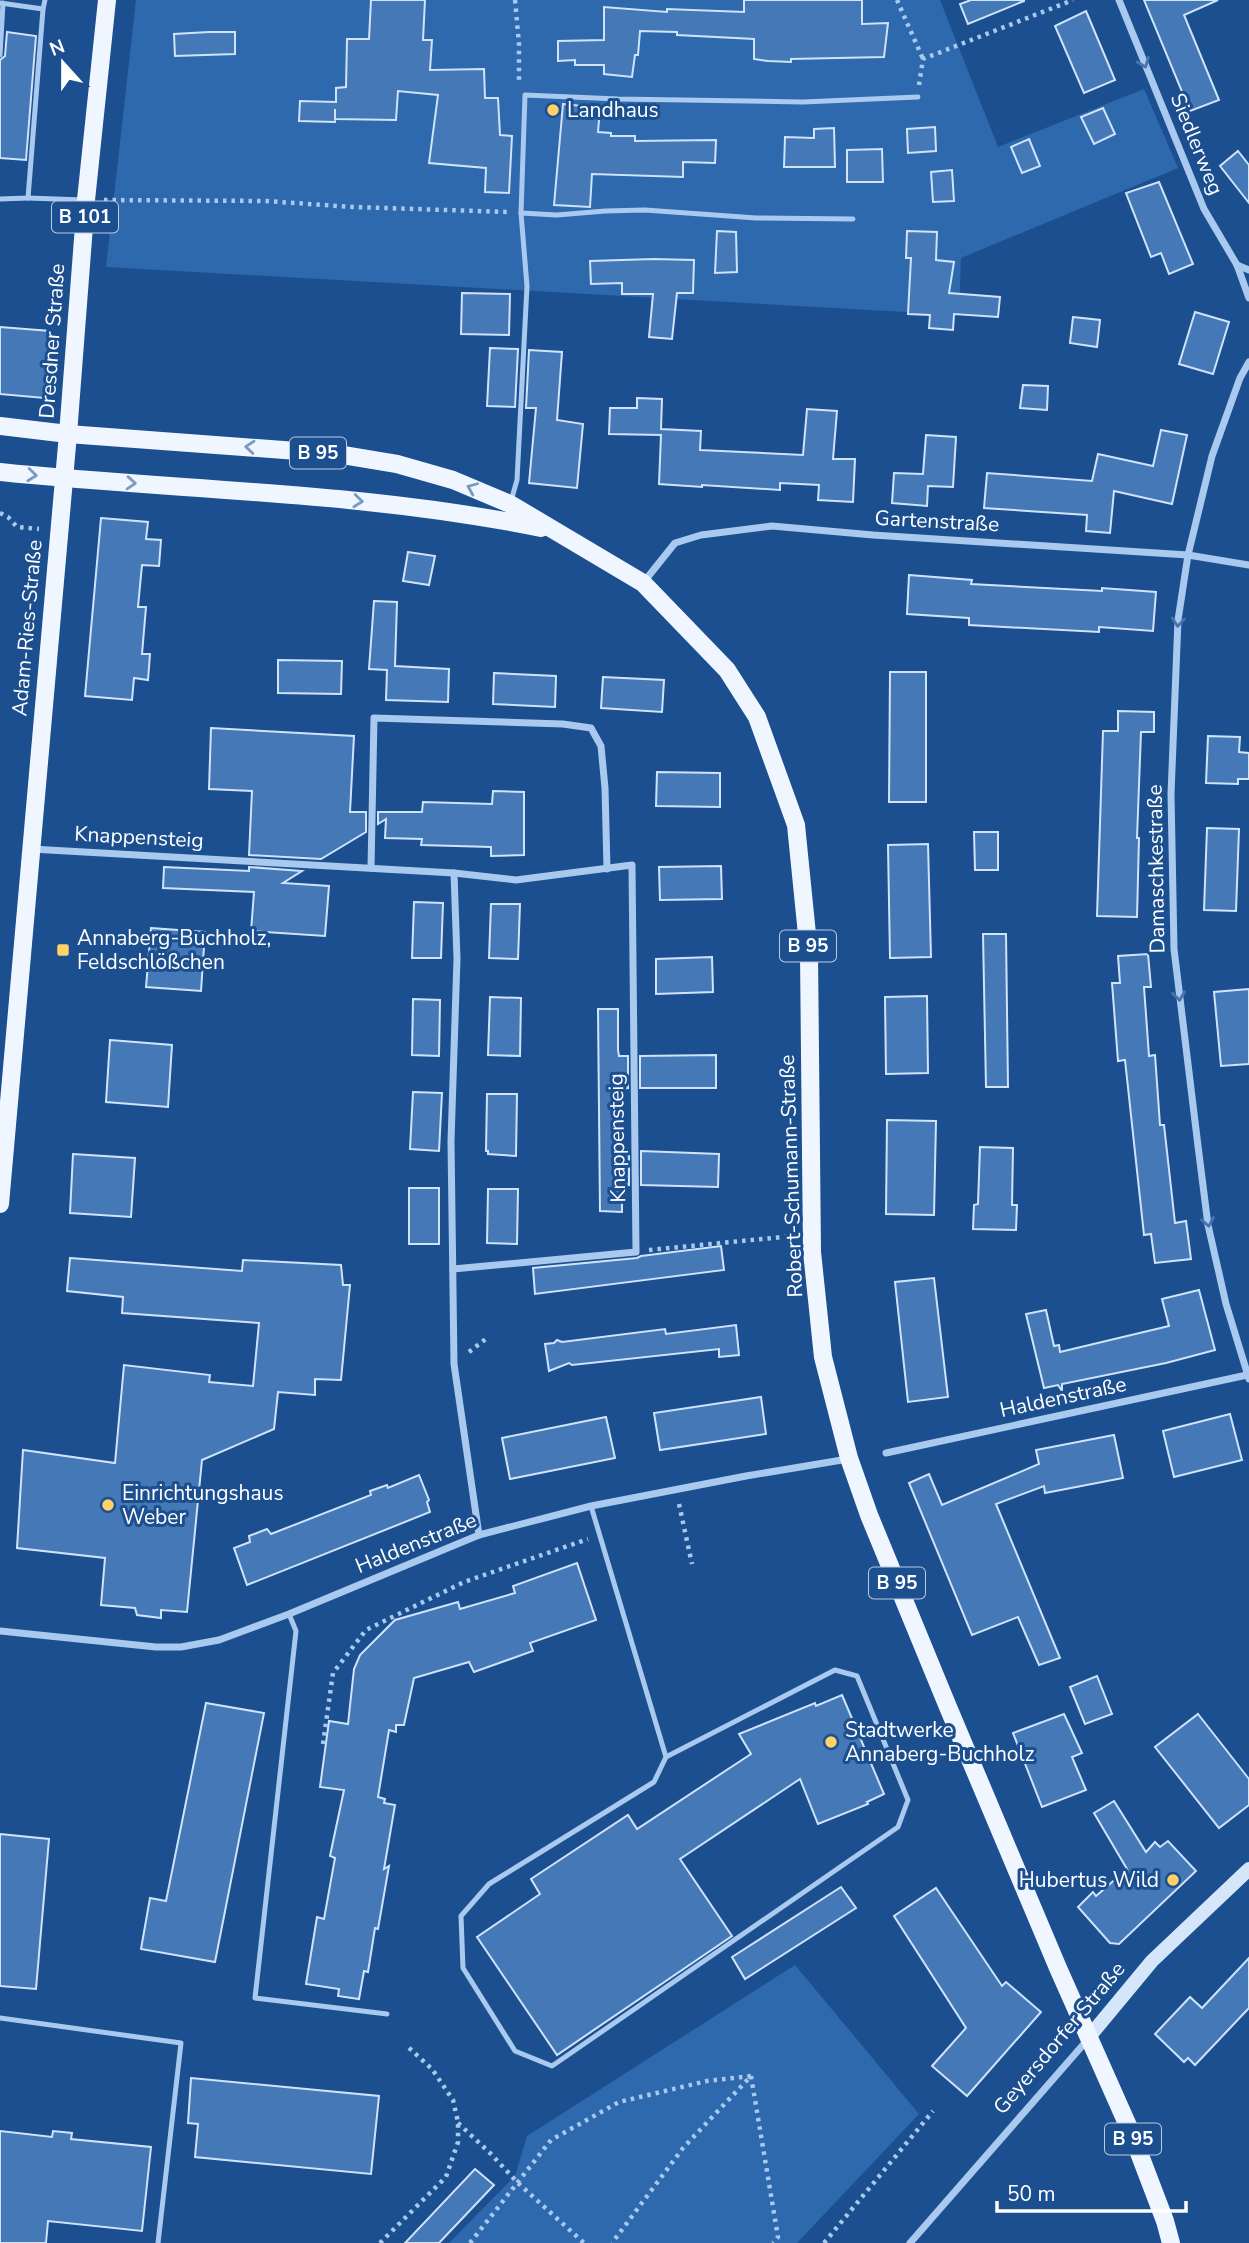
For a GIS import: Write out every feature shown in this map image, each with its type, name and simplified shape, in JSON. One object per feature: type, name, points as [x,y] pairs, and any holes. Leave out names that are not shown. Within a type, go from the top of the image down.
[{"type":"main road","name":"Dresdner Straße","points":[[68,434],[86,200],[107,0]]},
{"type":"main road","name":"B 95","points":[[0,426],[68,434]]},
{"type":"main road","name":"Adam-Ries-Straße","points":[[0,1204],[68,434]]},
{"type":"main road","name":"Robert-Schumann-Straße","points":[[68,434],[337,454],[397,464],[453,480],[510,504],[643,583],[727,670],[757,717],[796,825],[809,954],[811,1235],[823,1357],[849,1458],[869,1515],[1089,2037]]},
{"type":"main road","name":"B 95","points":[[0,472],[63,479]]},
{"type":"main road","name":"Robert-Schumann-Straße","points":[[63,479],[327,497],[480,516],[554,531]]},
{"type":"main road","name":"Geyersdorfer Straße","points":[[1089,2037],[1152,1961],[1249,1869]]},
{"type":"main road","name":"B 95","points":[[1089,2037],[1149,2179],[1171,2243]]},
{"type":"street","name":"Siedlerweg","points":[[1119,0],[1204,209],[1237,265],[1249,298]]},
{"type":"street","points":[[1237,265],[1249,270]]},
{"type":"street","name":"Damaschkestraße","points":[[1248,1377],[1208,1225],[1174,949],[1171,794],[1178,620],[1188,555],[1212,456],[1240,378],[1249,362]]},
{"type":"street","name":"Gartenstraße","points":[[643,583],[675,543],[701,535],[772,526],[1188,555],[1249,565]]},
{"type":"street","points":[[371,868],[374,718],[563,724],[591,728],[601,746],[607,869]]},
{"type":"street","name":"Knappensteig","points":[[31,849],[454,873],[516,880],[632,865],[636,1252]]},
{"type":"street","points":[[454,873],[457,959],[451,1141],[454,1364],[479,1535]]},
{"type":"street","points":[[453,1269],[636,1252]]},
{"type":"street","name":"Haldenstraße","points":[[886,1453],[1248,1377]]},
{"type":"street","name":"Haldenstraße","points":[[0,1631],[156,1647],[181,1647],[219,1640],[289,1614],[479,1535],[591,1506],[849,1458]]},
{"type":"street","name":"Geyersdorfer Straße","points":[[910,2243],[1089,2037]]},
{"type":"lane","points":[[28,198],[45,0]]},
{"type":"lane","points":[[0,55],[1,3],[43,9]]},
{"type":"lane","points":[[510,504],[517,480],[527,286],[521,213],[525,94],[763,102],[918,97]]},
{"type":"lane","points":[[0,199],[86,200]]},
{"type":"lane","points":[[521,213],[557,215],[645,210],[756,218],[853,219]]},
{"type":"lane","points":[[591,1506],[666,1757],[654,1782],[489,1884],[461,1916],[463,1968],[515,2051],[552,2066],[898,1827],[908,1800],[857,1676],[835,1670],[666,1757]]},
{"type":"lane","points":[[289,1614],[296,1631],[255,1998],[387,2014]]},
{"type":"lane","points":[[0,2018],[181,2043],[158,2243]]},
{"type":"path","points":[[515,0],[519,44],[519,95],[525,94]]},
{"type":"path","points":[[897,0],[923,59],[918,97]]},
{"type":"path","points":[[923,59],[1073,0]]},
{"type":"path","points":[[86,200],[265,201],[521,213]]},
{"type":"path","points":[[0,513],[17,527],[59,531]]},
{"type":"path","points":[[636,1252],[811,1235]]},
{"type":"path","points":[[675,1489],[692,1564]]},
{"type":"path","points":[[323,1744],[333,1673],[366,1630],[464,1582],[598,1535]]},
{"type":"path","points":[[380,2243],[446,2177],[458,2143],[458,2122],[453,2100],[432,2069],[408,2048]]},
{"type":"path","points":[[470,2243],[551,2140],[620,2102],[707,2081],[751,2076]]},
{"type":"path","points":[[612,2243],[683,2148],[751,2076]]},
{"type":"path","points":[[751,2076],[778,2237],[773,2243]]},
{"type":"path","points":[[824,2243],[933,2111]]},
{"type":"path","points":[[458,2122],[518,2183],[584,2243]]},
{"type":"shaded area","points":[[136,0],[940,0],[998,147],[1144,89],[1178,168],[961,258],[959,315],[106,267]]},
{"type":"shaded area","points":[[795,1965],[919,2114],[797,2243],[449,2243],[515,2176],[527,2136]]},
{"type":"building","points":[[371,0],[425,0],[423,40],[432,40],[430,70],[484,69],[485,98],[498,98],[500,135],[512,136],[509,193],[485,192],[486,168],[429,163],[438,95],[398,91],[396,120],[335,119],[335,122],[299,121],[300,101],[336,102],[336,88],[346,87],[347,39],[369,39]]},
{"type":"building","points":[[744,0],[862,0],[862,24],[888,23],[884,57],[768,61],[754,59],[754,39],[640,31],[638,55],[635,55],[632,77],[604,74],[604,65],[575,65],[575,60],[558,61],[558,41],[604,40],[604,7],[667,12],[667,9],[744,12]]},
{"type":"building","points":[[971,0],[1024,1],[968,24],[960,4]]},
{"type":"building","points":[[1144,0],[1218,0],[1184,15],[1219,100],[1190,111]]},
{"type":"building","points":[[1086,11],[1115,80],[1084,93],[1055,26]]},
{"type":"building","points":[[7,32],[36,36],[26,160],[0,158],[0,60],[5,56]]},
{"type":"building","points":[[235,32],[235,54],[175,56],[174,34]]},
{"type":"building","points":[[563,104],[600,108],[598,132],[611,133],[611,136],[635,136],[635,141],[716,140],[715,163],[683,162],[683,177],[592,174],[590,207],[554,205]]},
{"type":"building","points":[[1103,108],[1115,134],[1094,144],[1081,117]]},
{"type":"building","points":[[935,127],[936,151],[908,153],[907,129]]},
{"type":"building","points":[[834,128],[835,167],[784,167],[785,137],[814,138],[814,129]]},
{"type":"building","points":[[1029,139],[1040,166],[1022,173],[1011,147]]},
{"type":"building","points":[[882,149],[883,182],[847,182],[847,150]]},
{"type":"building","points":[[1238,151],[1249,165],[1249,203],[1220,166]]},
{"type":"building","points":[[952,170],[954,201],[933,202],[931,172]]},
{"type":"building","points":[[1159,182],[1193,264],[1169,274],[1161,253],[1151,257],[1126,193]]},
{"type":"building","points":[[717,231],[736,232],[737,272],[715,273]]},
{"type":"building","points":[[907,231],[937,232],[936,260],[954,262],[949,293],[1000,297],[998,317],[954,314],[953,330],[929,328],[930,315],[908,314],[911,258],[906,258]]},
{"type":"building","points":[[694,260],[693,293],[677,293],[672,339],[649,337],[653,294],[622,294],[622,283],[591,284],[590,261]]},
{"type":"building","points":[[462,293],[510,294],[509,335],[461,334]]},
{"type":"building","points":[[1195,312],[1229,322],[1213,374],[1179,364]]},
{"type":"building","points":[[1073,317],[1100,320],[1097,347],[1070,343]]},
{"type":"building","points":[[0,327],[50,331],[44,398],[0,394]]},
{"type":"building","points":[[490,348],[518,349],[515,407],[487,406]]},
{"type":"building","points":[[529,350],[562,352],[557,420],[583,424],[577,488],[529,483],[536,408],[526,408]]},
{"type":"building","points":[[1023,385],[1048,386],[1047,410],[1020,408]]},
{"type":"building","points":[[637,398],[662,399],[661,429],[701,431],[700,450],[803,455],[807,409],[837,411],[833,459],[855,459],[853,502],[818,500],[819,485],[780,483],[780,490],[659,484],[661,435],[609,434],[610,408],[637,408]]},
{"type":"building","points":[[1161,430],[1187,435],[1172,504],[1114,491],[1110,533],[1086,531],[1087,515],[984,508],[987,473],[1092,481],[1098,454],[1153,466]]},
{"type":"building","points":[[926,435],[956,437],[953,487],[928,486],[927,506],[892,503],[894,473],[923,474]]},
{"type":"building","points":[[101,518],[148,522],[146,539],[161,540],[159,566],[142,565],[138,607],[146,607],[142,654],[150,654],[148,680],[134,678],[132,700],[85,696]]},
{"type":"building","points":[[408,552],[435,556],[429,585],[403,581]]},
{"type":"building","points":[[909,575],[972,580],[971,584],[1156,592],[1153,631],[1099,627],[1099,632],[969,625],[969,618],[907,614]]},
{"type":"building","points":[[374,601],[397,602],[395,666],[449,669],[448,702],[386,700],[387,670],[369,669]]},
{"type":"building","points":[[278,660],[342,661],[341,694],[278,693]]},
{"type":"building","points":[[890,672],[926,672],[926,802],[889,802]]},
{"type":"building","points":[[494,673],[556,676],[555,707],[493,704]]},
{"type":"building","points":[[603,677],[664,680],[662,712],[601,708]]},
{"type":"building","points":[[1118,711],[1154,712],[1154,732],[1141,732],[1137,917],[1097,916],[1103,731],[1118,731]]},
{"type":"building","points":[[211,728],[354,736],[350,812],[366,812],[366,832],[321,859],[249,855],[252,791],[209,789]]},
{"type":"building","points":[[1208,736],[1240,737],[1239,752],[1249,753],[1249,779],[1238,779],[1238,784],[1206,783]]},
{"type":"building","points":[[657,772],[720,773],[720,807],[656,806]]},
{"type":"building","points":[[493,791],[524,792],[524,855],[491,856],[491,847],[421,845],[422,839],[385,838],[386,819],[378,824],[378,812],[422,812],[423,802],[492,804]]},
{"type":"building","points":[[1207,828],[1239,829],[1236,911],[1204,910]]},
{"type":"building","points":[[974,832],[998,832],[998,870],[975,870]]},
{"type":"building","points":[[928,844],[931,957],[890,958],[888,845]]},
{"type":"building","points":[[721,866],[722,899],[660,900],[659,867]]},
{"type":"building","points":[[164,867],[249,871],[249,867],[302,871],[283,883],[329,886],[325,936],[251,931],[254,892],[163,888]]},
{"type":"building","points":[[414,902],[443,903],[441,958],[412,958]]},
{"type":"building","points":[[491,904],[520,904],[518,959],[489,958]]},
{"type":"building","points":[[151,928],[205,932],[201,991],[146,987]]},
{"type":"building","points":[[983,934],[1006,934],[1008,1087],[986,1087]]},
{"type":"building","points":[[1148,954],[1151,987],[1144,987],[1149,1056],[1155,1055],[1160,1125],[1164,1125],[1175,1223],[1186,1221],[1191,1259],[1155,1263],[1151,1234],[1144,1235],[1125,1060],[1118,1061],[1112,983],[1120,983],[1118,956]]},
{"type":"building","points":[[712,957],[713,992],[656,994],[656,959]]},
{"type":"building","points":[[1249,989],[1249,1064],[1221,1066],[1214,992]]},
{"type":"building","points":[[927,996],[928,1073],[886,1074],[885,997]]},
{"type":"building","points":[[490,997],[521,998],[520,1056],[488,1055]]},
{"type":"building","points":[[413,999],[440,1000],[439,1056],[412,1055]]},
{"type":"building","points":[[598,1009],[618,1009],[619,1056],[628,1056],[628,1088],[620,1089],[622,1150],[629,1150],[629,1185],[622,1184],[622,1212],[600,1211]]},
{"type":"building","points":[[110,1040],[172,1045],[168,1107],[106,1102]]},
{"type":"building","points":[[716,1055],[716,1088],[640,1088],[640,1056]]},
{"type":"building","points":[[413,1092],[442,1093],[439,1151],[410,1149]]},
{"type":"building","points":[[487,1094],[517,1094],[516,1156],[488,1154],[486,1151]]},
{"type":"building","points":[[887,1120],[936,1121],[934,1215],[886,1214]]},
{"type":"building","points":[[980,1147],[1013,1148],[1012,1205],[1017,1205],[1016,1230],[973,1229],[974,1205],[978,1204]]},
{"type":"building","points":[[641,1151],[719,1154],[718,1187],[641,1185]]},
{"type":"building","points":[[73,1154],[135,1158],[131,1217],[70,1213]]},
{"type":"building","points":[[409,1188],[439,1188],[439,1244],[409,1244]]},
{"type":"building","points":[[488,1189],[518,1189],[517,1244],[487,1243]]},
{"type":"building","points":[[721,1246],[724,1270],[535,1294],[533,1268],[637,1258]]},
{"type":"building","points":[[70,1258],[242,1271],[243,1260],[341,1265],[343,1285],[350,1285],[341,1380],[315,1379],[315,1395],[278,1392],[274,1429],[202,1460],[187,1612],[161,1610],[161,1618],[137,1615],[135,1608],[101,1605],[105,1558],[17,1548],[23,1450],[115,1463],[124,1365],[210,1375],[209,1382],[253,1386],[259,1323],[122,1313],[123,1297],[67,1291]]},
{"type":"building","points":[[934,1278],[948,1397],[908,1402],[895,1282]]},
{"type":"building","points":[[1199,1290],[1215,1350],[1062,1384],[1062,1391],[1058,1385],[1044,1388],[1026,1314],[1046,1310],[1054,1346],[1059,1345],[1060,1352],[1169,1326],[1162,1299]]},
{"type":"building","points":[[736,1325],[739,1355],[719,1357],[719,1349],[572,1365],[569,1363],[549,1371],[545,1344],[557,1340],[562,1342],[665,1329],[666,1334]]},
{"type":"building","points":[[761,1397],[766,1434],[660,1450],[654,1413]]},
{"type":"building","points":[[1230,1414],[1242,1460],[1174,1477],[1163,1431]]},
{"type":"building","points":[[606,1417],[615,1458],[510,1479],[502,1438]]},
{"type":"building","points":[[1114,1435],[1123,1478],[1045,1493],[1044,1486],[996,1504],[1060,1658],[1039,1665],[1018,1617],[972,1635],[909,1483],[929,1474],[942,1505],[1039,1464],[1036,1450]]},
{"type":"building","points":[[419,1475],[429,1500],[427,1502],[430,1512],[247,1585],[234,1548],[250,1542],[249,1536],[267,1529],[271,1534],[371,1495],[370,1491],[387,1485],[388,1488]]},
{"type":"building","points":[[577,1563],[596,1620],[530,1643],[533,1651],[474,1672],[469,1662],[414,1678],[404,1725],[396,1725],[396,1732],[389,1730],[378,1797],[385,1799],[384,1803],[395,1805],[384,1869],[389,1866],[378,1929],[375,1928],[368,1972],[364,1971],[359,1999],[338,1996],[339,1989],[306,1984],[317,1917],[324,1919],[335,1858],[330,1856],[344,1790],[320,1787],[329,1721],[348,1724],[354,1669],[360,1655],[395,1620],[458,1602],[460,1609],[515,1593],[513,1586]]},
{"type":"building","points":[[1097,1676],[1112,1714],[1085,1724],[1070,1687]]},
{"type":"building","points":[[842,1695],[884,1794],[867,1802],[868,1804],[818,1824],[800,1779],[680,1859],[732,1936],[557,2055],[477,1937],[540,1894],[531,1879],[628,1815],[637,1829],[751,1754],[739,1734]]},
{"type":"building","points":[[206,1703],[264,1713],[215,1962],[141,1949],[150,1898],[166,1901]]},
{"type":"building","points":[[1064,1714],[1082,1753],[1072,1757],[1086,1790],[1042,1807],[1013,1733]]},
{"type":"building","points":[[1198,1714],[1249,1779],[1249,1805],[1219,1828],[1155,1747]]},
{"type":"building","points":[[1114,1801],[1146,1852],[1155,1842],[1160,1847],[1168,1841],[1196,1871],[1119,1944],[1110,1943],[1078,1907],[1093,1892],[1096,1896],[1127,1869],[1094,1813]]},
{"type":"building","points":[[0,1834],[49,1839],[36,1989],[0,1986]]},
{"type":"building","points":[[841,1887],[856,1908],[745,1979],[732,1957]]},
{"type":"building","points":[[936,1888],[1002,1986],[1006,1982],[1041,2012],[967,2096],[932,2066],[966,2028],[894,1916]]},
{"type":"building","points":[[1249,1958],[1249,2008],[1195,2065],[1188,2058],[1184,2062],[1155,2034],[1190,1997],[1202,2008]]},
{"type":"building","points":[[191,2078],[379,2096],[371,2174],[195,2157],[198,2124],[188,2123]]},
{"type":"building","points":[[0,2131],[52,2137],[53,2131],[72,2133],[71,2139],[151,2147],[142,2231],[48,2221],[46,2243],[0,2243]]},
{"type":"building","points":[[475,2169],[494,2185],[439,2243],[405,2243]]},
{"type":"place","name":"Landhaus","points":[[553,110]]},
{"type":"place","name":"Annaberg-Buchholz, Feldschlößchen","points":[[63,950]]},
{"type":"place","name":"Einrichtungshaus Weber","points":[[108,1505]]},
{"type":"place","name":"Stadtwerke Annaberg-Buchholz","points":[[831,1742]]},
{"type":"place","name":"Hubertus Wild","points":[[1173,1880]]}]
